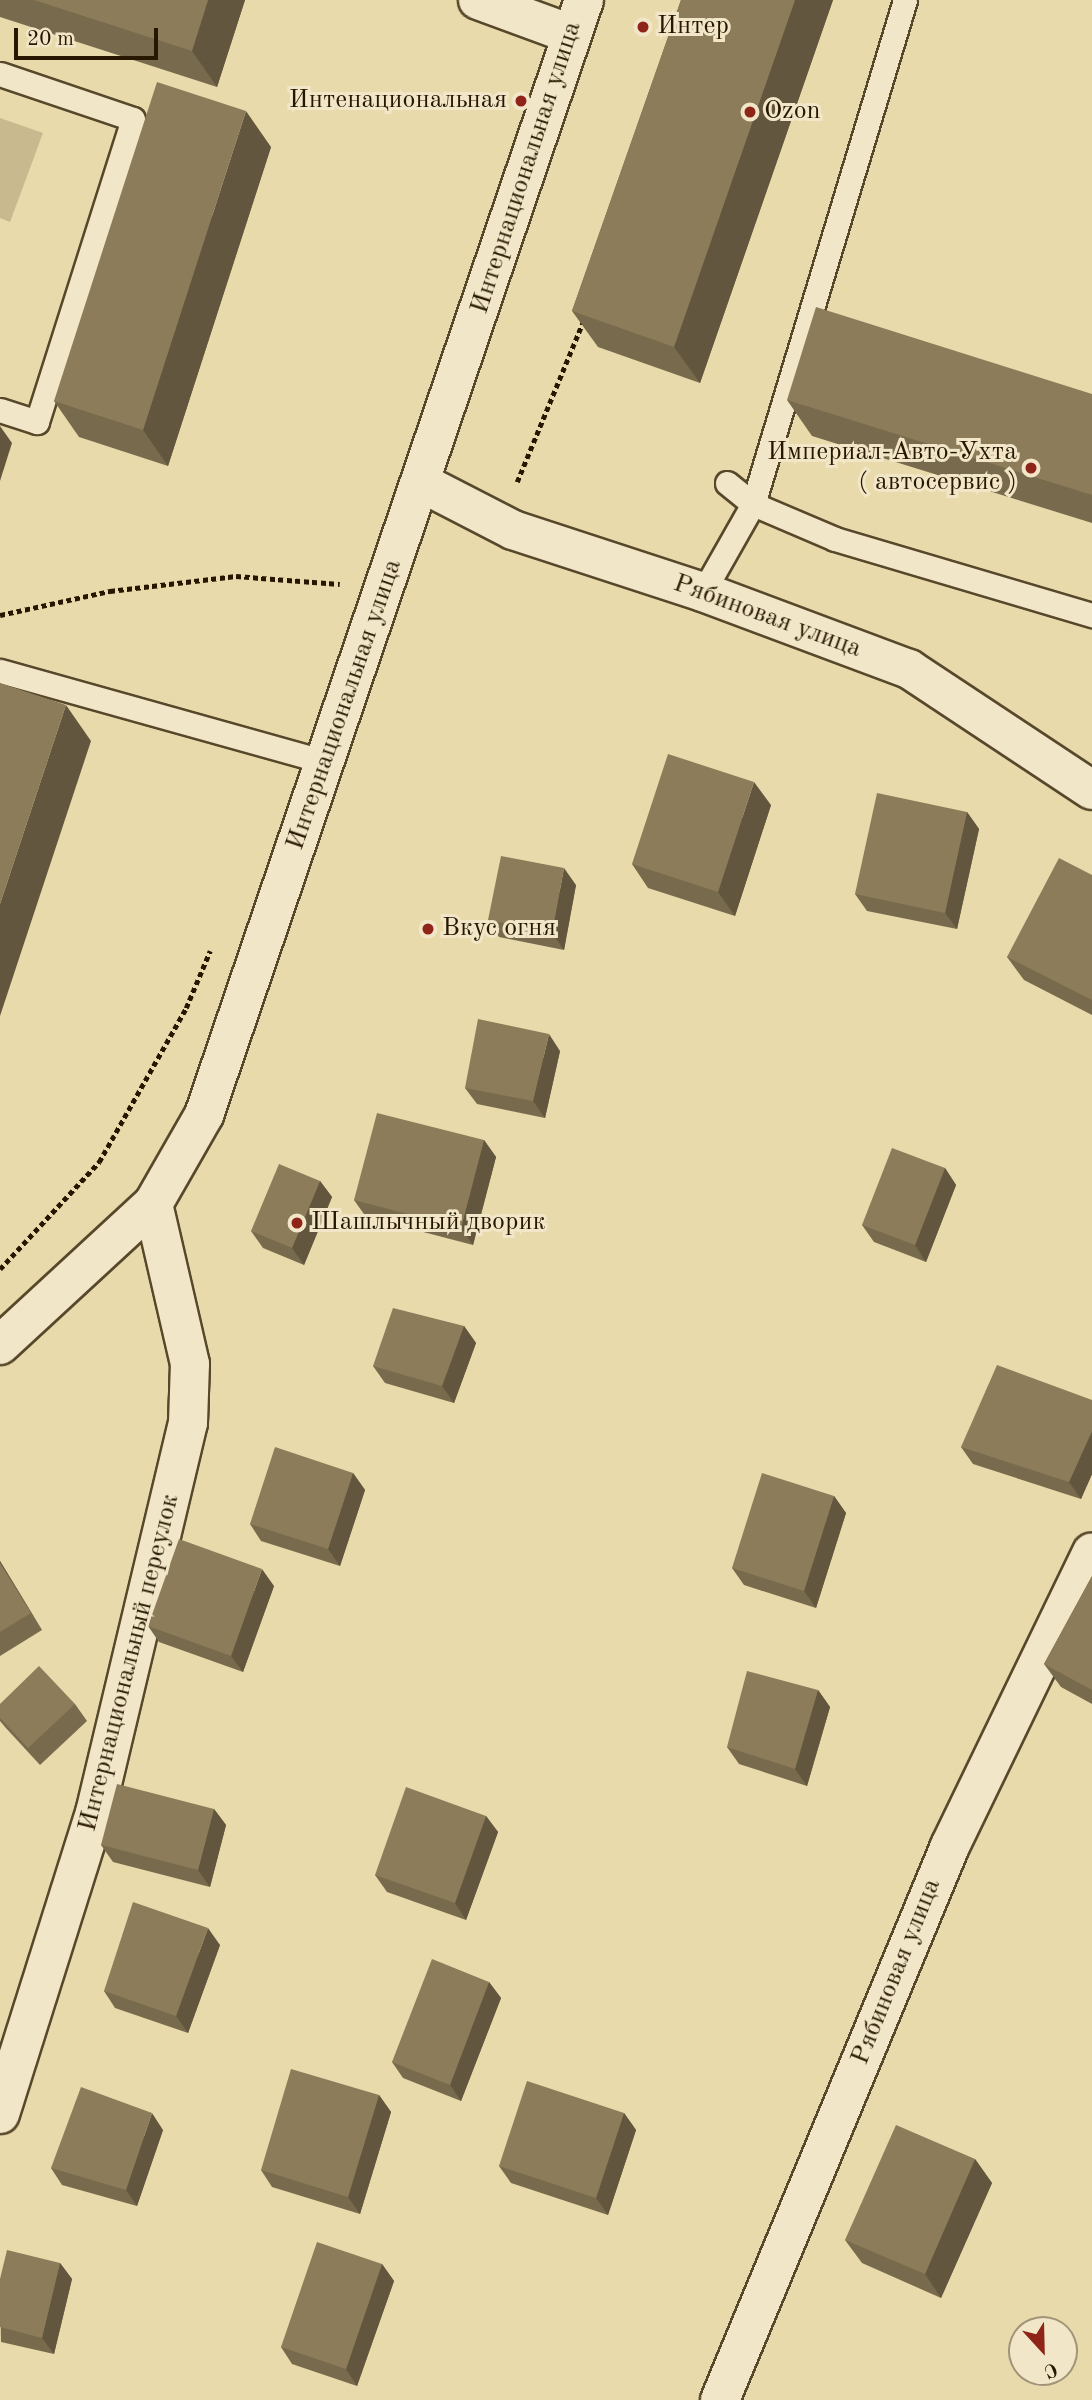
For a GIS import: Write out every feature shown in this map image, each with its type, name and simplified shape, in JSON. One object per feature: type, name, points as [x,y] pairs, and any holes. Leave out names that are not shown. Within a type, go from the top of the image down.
[{"type":"street","points":[[478,0],[578,17]]},
{"type":"street","name":"Интернациональная улица","points":[[0,1345],[153,1204],[204,1115],[422,483],[578,17]]},
{"type":"street","name":"Рябиновая улица","points":[[422,483],[513,530],[703,592],[909,669],[1092,790]]},
{"type":"street","name":"Интернациональный переулок","points":[[0,2114],[95,1813],[188,1423],[190,1364],[153,1204]]},
{"type":"street","name":"Рябиновая улица","points":[[720,2400],[950,1846],[1092,1552]]},
{"type":"lane","points":[[703,592],[753,504],[905,0]]},
{"type":"lane","points":[[0,74],[133,119],[37,422],[0,410]]},
{"type":"lane","points":[[727,483],[753,504],[835,539],[1092,615]]},
{"type":"lane","points":[[0,671],[326,762]]},
{"type":"path","points":[[513,530],[510,502],[586,312]]},
{"type":"path","points":[[337,596],[345,572]]},
{"type":"path","points":[[0,615],[110,591],[236,576],[341,584]]},
{"type":"path","points":[[0,1269],[99,1161],[186,1008],[211,947]]},
{"type":"shaded area","points":[[0,118],[43,133],[10,222],[0,218]]},
{"type":"building","points":[[34,0],[208,0],[192,51]]},
{"type":"building","points":[[681,0],[795,0],[674,347],[572,311]]},
{"type":"building","points":[[157,82],[246,111],[143,430],[54,401]]},
{"type":"building","points":[[816,307],[1092,394],[1092,495],[787,400]]},
{"type":"building","points":[[0,683],[66,705],[0,904]]},
{"type":"building","points":[[668,754],[754,782],[718,892],[632,864]]},
{"type":"building","points":[[877,793],[967,812],[945,913],[855,894]]},
{"type":"building","points":[[501,856],[564,868],[552,933],[488,920]]},
{"type":"building","points":[[1059,858],[1092,875],[1092,1000],[1007,957]]},
{"type":"building","points":[[478,1019],[549,1034],[533,1101],[465,1088]]},
{"type":"building","points":[[377,1113],[484,1140],[461,1228],[354,1200]]},
{"type":"building","points":[[892,1148],[945,1168],[915,1245],[862,1225]]},
{"type":"building","points":[[279,1164],[320,1181],[292,1248],[251,1231]]},
{"type":"building","points":[[393,1308],[464,1326],[442,1386],[373,1366]]},
{"type":"building","points":[[997,1365],[1092,1400],[1092,1431],[1069,1482],[961,1447]]},
{"type":"building","points":[[275,1447],[353,1473],[328,1549],[250,1524]]},
{"type":"building","points":[[762,1473],[834,1496],[804,1591],[732,1568]]},
{"type":"building","points":[[179,1539],[262,1569],[231,1656],[148,1626]]},
{"type":"building","points":[[0,1563],[31,1613],[0,1632]]},
{"type":"building","points":[[1092,1576],[1092,1690],[1044,1664]]},
{"type":"building","points":[[39,1666],[75,1704],[28,1748],[0,1718],[0,1704]]},
{"type":"building","points":[[747,1671],[818,1690],[795,1769],[727,1747]]},
{"type":"building","points":[[117,1784],[214,1809],[198,1870],[101,1845]]},
{"type":"building","points":[[406,1787],[486,1816],[455,1903],[375,1875]]},
{"type":"building","points":[[133,1902],[208,1928],[176,2016],[104,1991]]},
{"type":"building","points":[[432,1959],[489,1982],[450,2085],[392,2062]]},
{"type":"building","points":[[291,2069],[379,2095],[348,2197],[261,2170]]},
{"type":"building","points":[[527,2081],[624,2113],[596,2198],[499,2166]]},
{"type":"building","points":[[81,2087],[152,2113],[126,2190],[51,2168]]},
{"type":"building","points":[[896,2125],[975,2159],[925,2274],[845,2240]]},
{"type":"building","points":[[317,2242],[382,2264],[346,2369],[281,2347]]},
{"type":"building","points":[[7,2250],[60,2263],[42,2338],[0,2327],[0,2279]]},
{"type":"place","name":"Интер","points":[[643,27]]},
{"type":"place","name":"Интенациональная","points":[[521,101]]},
{"type":"place","name":"Ozon","points":[[750,112]]},
{"type":"place","name":"Империал-Авто-Ухта ( автосервис )","points":[[1031,468]]},
{"type":"place","name":"Вкус огня","points":[[428,929]]},
{"type":"place","name":"Шашлычный дворик","points":[[297,1223]]}]
